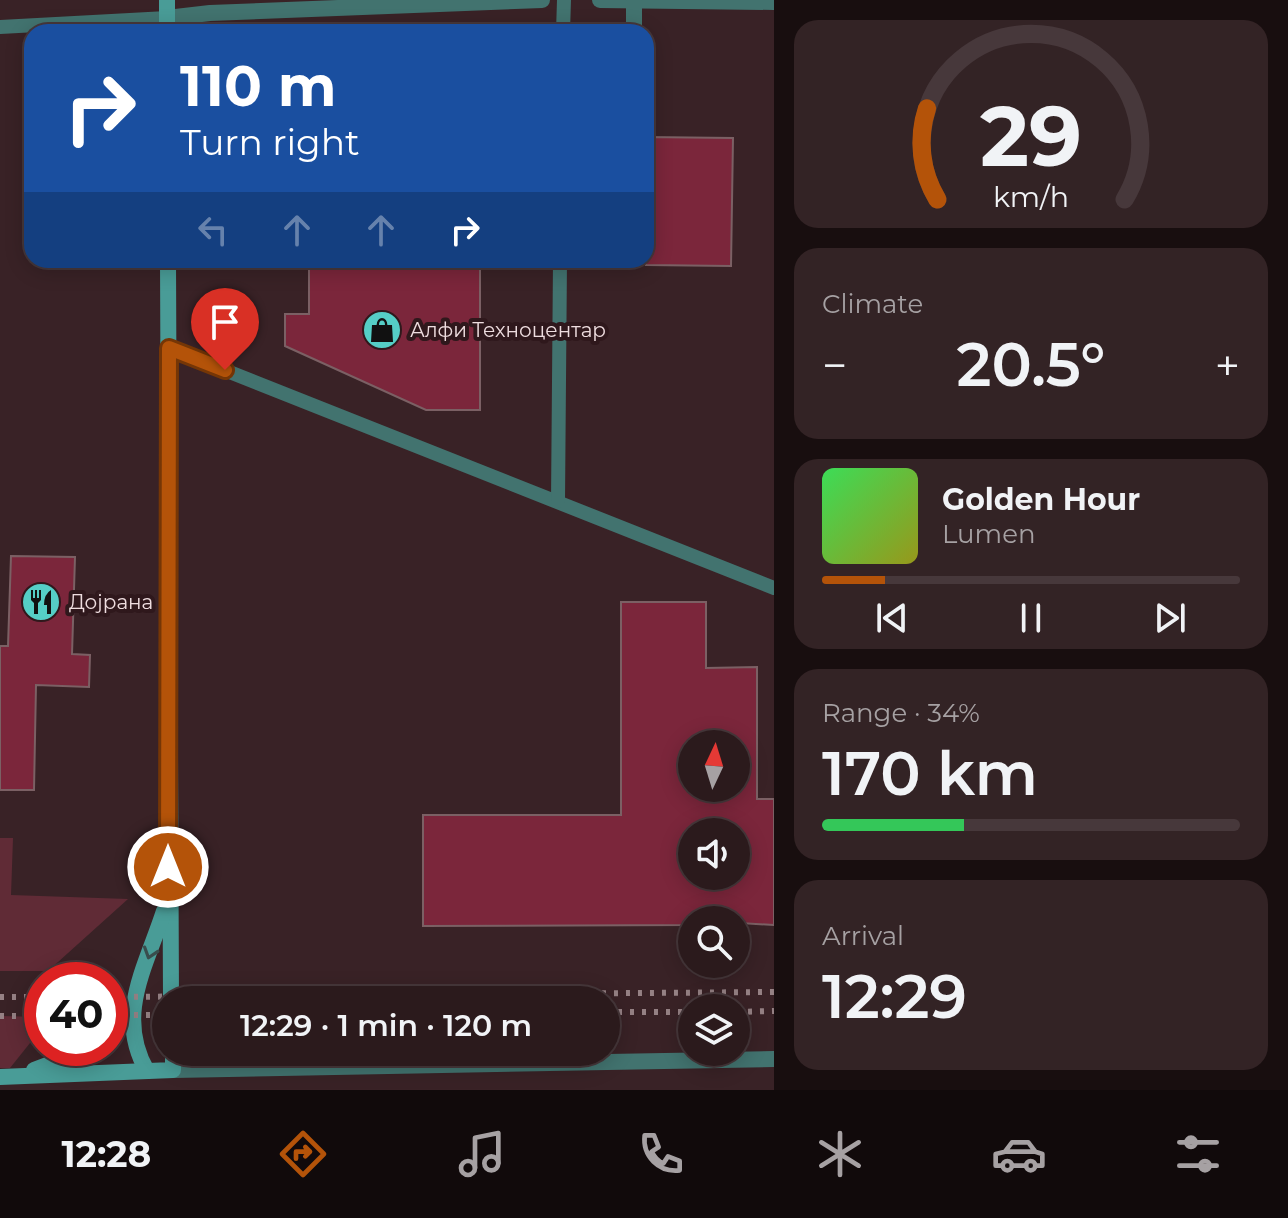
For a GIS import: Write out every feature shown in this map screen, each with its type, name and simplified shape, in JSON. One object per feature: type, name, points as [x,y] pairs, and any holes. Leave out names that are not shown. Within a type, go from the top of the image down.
[{"type":"street","points":[[167,0],[167,24]]},
{"type":"street","points":[[171,24],[210,13],[542,0]]},
{"type":"street","points":[[600,0],[774,2]]},
{"type":"street","points":[[634,1],[634,24]]},
{"type":"street","points":[[168,268],[171,986]]},
{"type":"street","points":[[128,1012],[168,898]]},
{"type":"street","points":[[131,1008],[135,1046],[147,1071]]},
{"type":"street","points":[[6,1081],[173,1070],[774,1059]]},
{"type":"street","points":[[6,1081],[45,1066]]},
{"type":"lane","points":[[563,24],[564,0]]},
{"type":"lane","points":[[0,27],[24,27]]},
{"type":"lane","points":[[558,501],[560,268]]},
{"type":"lane","points":[[169,348],[774,588]]},
{"type":"shaded area","points":[[0,838],[13,838],[11,895],[128,899],[58,962],[24,962],[24,971],[0,971]]},
{"type":"shaded area","points":[[0,1016],[24,1017],[24,1050],[10,1068],[0,1068]]},
{"type":"building","points":[[654,137],[733,138],[731,266],[654,265]]},
{"type":"building","name":"Алфи Техноцентар","points":[[309,268],[480,268],[480,410],[426,410],[285,346],[285,314],[309,314]]},
{"type":"building","name":"Дојрана","points":[[11,556],[75,557],[72,654],[90,655],[89,687],[36,685],[34,790],[0,790],[0,646],[8,646]]},
{"type":"building","points":[[621,602],[706,602],[706,668],[757,667],[757,799],[774,799],[774,925],[750,924],[750,906],[678,906],[678,925],[423,926],[423,815],[621,815]]},
{"type":"railway","points":[[128,997],[774,992]]},
{"type":"railway","points":[[0,997],[24,997]]},
{"type":"railway","points":[[750,1012],[774,1011]]},
{"type":"railway","points":[[620,1012],[678,1012]]},
{"type":"railway","points":[[128,1015],[152,1015]]},
{"type":"railway","points":[[0,1016],[24,1016]]},
{"type":"place","name":"Алфи Техноцентар","points":[[382,330]]},
{"type":"place","name":"Дојрана","points":[[41,602]]},
{"type":"route","points":[[168,867],[169,348],[225,370]]}]
